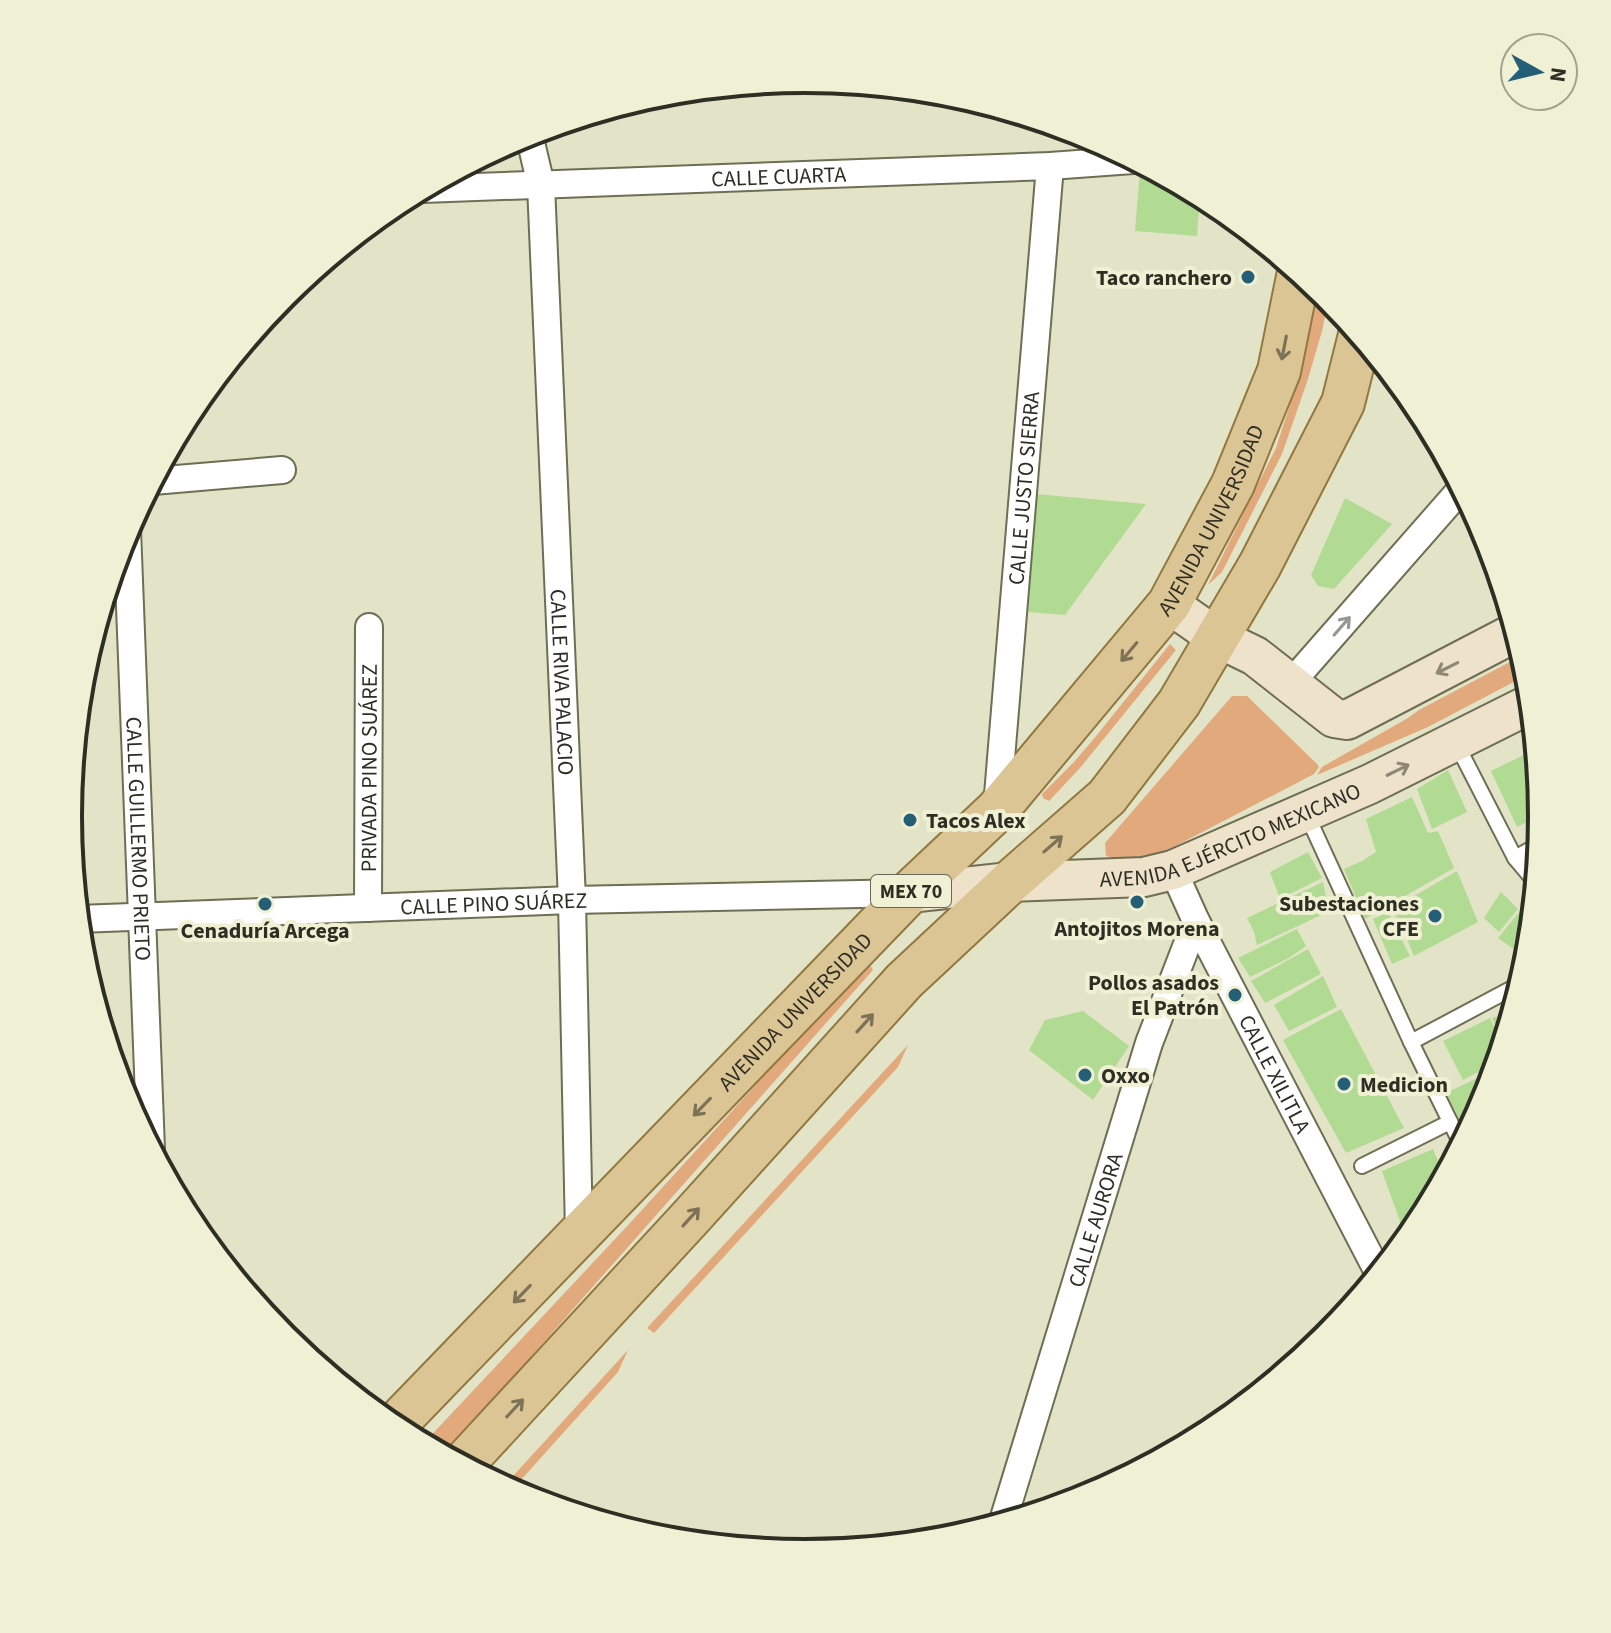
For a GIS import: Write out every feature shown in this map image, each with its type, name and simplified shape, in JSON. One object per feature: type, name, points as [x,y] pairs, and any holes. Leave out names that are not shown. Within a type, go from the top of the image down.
[{"type":"main road","name":"AVENIDA UNIVERSIDAD","points":[[403,1417],[909,893],[997,810],[1169,604],[1233,484],[1279,371],[1296,285]]},
{"type":"main road","name":"MEX 70","points":[[470,1457],[904,981],[1107,797],[1179,703],[1260,565],[1343,403],[1357,348]]},
{"type":"main road","points":[[1169,604],[1216,637],[1255,656],[1334,718],[1347,720],[1506,637]]},
{"type":"main road","name":"AVENIDA EJÉRCITO MEXICANO","points":[[909,893],[1010,882],[1144,877],[1173,870],[1455,743],[1521,709]]},
{"type":"street","name":"CALLE RIVA PALACIO","points":[[532,147],[541,185],[572,900],[579,1234]]},
{"type":"street","name":"CALLE CUARTA","points":[[447,188],[1111,162]]},
{"type":"street","name":"CALLE JUSTO SIERRA","points":[[997,810],[1050,166]]},
{"type":"street","points":[[166,480],[282,470]]},
{"type":"street","points":[[1290,684],[1454,497]]},
{"type":"street","name":"CALLE GUILLERMO PRIETO","points":[[128,563],[150,1121]]},
{"type":"street","name":"PRIVADA PINO SUÁREZ","points":[[368,908],[369,627]]},
{"type":"street","name":"CALLE XILITLA","points":[[1173,870],[1196,921],[1374,1264]]},
{"type":"street","name":"CALLE PINO SUÁREZ","points":[[89,918],[572,900],[909,893]]},
{"type":"street","name":"CALLE AURORA","points":[[1006,1511],[1149,1043],[1196,921]]},
{"type":"lane","points":[[1455,743],[1515,858],[1526,872]]},
{"type":"lane","points":[[1306,812],[1455,1133]]},
{"type":"lane","points":[[1515,858],[1528,851]]},
{"type":"lane","points":[[1411,1042],[1507,991]]},
{"type":"lane","points":[[1362,1166],[1450,1122]]},
{"type":"shaded area","points":[[1308,297],[1325,314],[1307,382],[1282,454],[1222,572],[1208,585],[1276,448],[1299,377]]},
{"type":"shaded area","points":[[1170,644],[1176,650],[1080,768],[1049,801],[1043,798],[1042,794],[1074,762]]},
{"type":"shaded area","points":[[1512,661],[1516,681],[1428,727],[1317,775],[1322,767],[1419,710]]},
{"type":"shaded area","points":[[1232,696],[1247,696],[1317,764],[1319,767],[1314,774],[1143,863],[1106,856],[1105,843]]},
{"type":"shaded area","points":[[870,965],[873,970],[451,1447],[431,1435],[631,1222],[864,966]]},
{"type":"shaded area","points":[[908,1045],[898,1067],[654,1333],[647,1328]]},
{"type":"shaded area","points":[[628,1350],[618,1372],[520,1481],[512,1477]]},
{"type":"building","points":[[1140,176],[1199,210],[1197,236],[1135,231]]},
{"type":"building","points":[[1036,494],[1146,504],[1065,615],[1028,612]]},
{"type":"building","points":[[1345,498],[1392,524],[1334,589],[1318,586],[1311,575]]},
{"type":"building","points":[[1526,754],[1529,821],[1517,827],[1491,771]]},
{"type":"building","points":[[1448,770],[1467,812],[1432,829],[1417,789]]},
{"type":"building","points":[[1412,797],[1428,833],[1438,831],[1454,868],[1365,919],[1344,869],[1376,852],[1366,819]]},
{"type":"building","points":[[1308,852],[1322,878],[1280,899],[1270,872]]},
{"type":"building","name":"Subestaciones CFE","points":[[1457,871],[1478,922],[1414,956],[1392,909]]},
{"type":"building","points":[[1323,882],[1332,910],[1257,945],[1247,918]]},
{"type":"building","points":[[1501,892],[1518,909],[1499,932],[1484,918]]},
{"type":"building","points":[[1520,911],[1523,913],[1516,951],[1498,938]]},
{"type":"building","points":[[1388,912],[1410,956],[1392,964],[1373,919]]},
{"type":"building","points":[[1297,929],[1306,946],[1250,977],[1238,958]]},
{"type":"building","points":[[1308,949],[1321,974],[1265,1003],[1251,981]]},
{"type":"building","points":[[1323,976],[1337,1007],[1289,1031],[1274,1005]]},
{"type":"building","name":"Medicion","points":[[1341,1009],[1404,1128],[1346,1153],[1283,1040]]},
{"type":"building","name":"Oxxo","points":[[1083,1011],[1129,1046],[1093,1100],[1029,1050],[1045,1020]]},
{"type":"building","points":[[1501,1016],[1497,1028],[1492,1018]]},
{"type":"building","points":[[1490,1018],[1496,1031],[1483,1070],[1463,1080],[1443,1041]]},
{"type":"building","points":[[1480,1077],[1461,1122],[1446,1093]]},
{"type":"building","points":[[1433,1149],[1439,1164],[1402,1226],[1382,1171]]},
{"type":"place","name":"Taco ranchero","points":[[1248,277]]},
{"type":"place","name":"Tacos Alex","points":[[910,820]]},
{"type":"place","name":"Antojitos Morena","points":[[1137,902]]},
{"type":"place","name":"Cenaduría Arcega","points":[[265,904]]},
{"type":"place","name":"Subestaciones CFE","points":[[1435,916]]},
{"type":"place","name":"Pollos asados El Patrón","points":[[1235,995]]},
{"type":"place","name":"Oxxo","points":[[1085,1075]]},
{"type":"place","name":"Medicion","points":[[1344,1084]]}]
